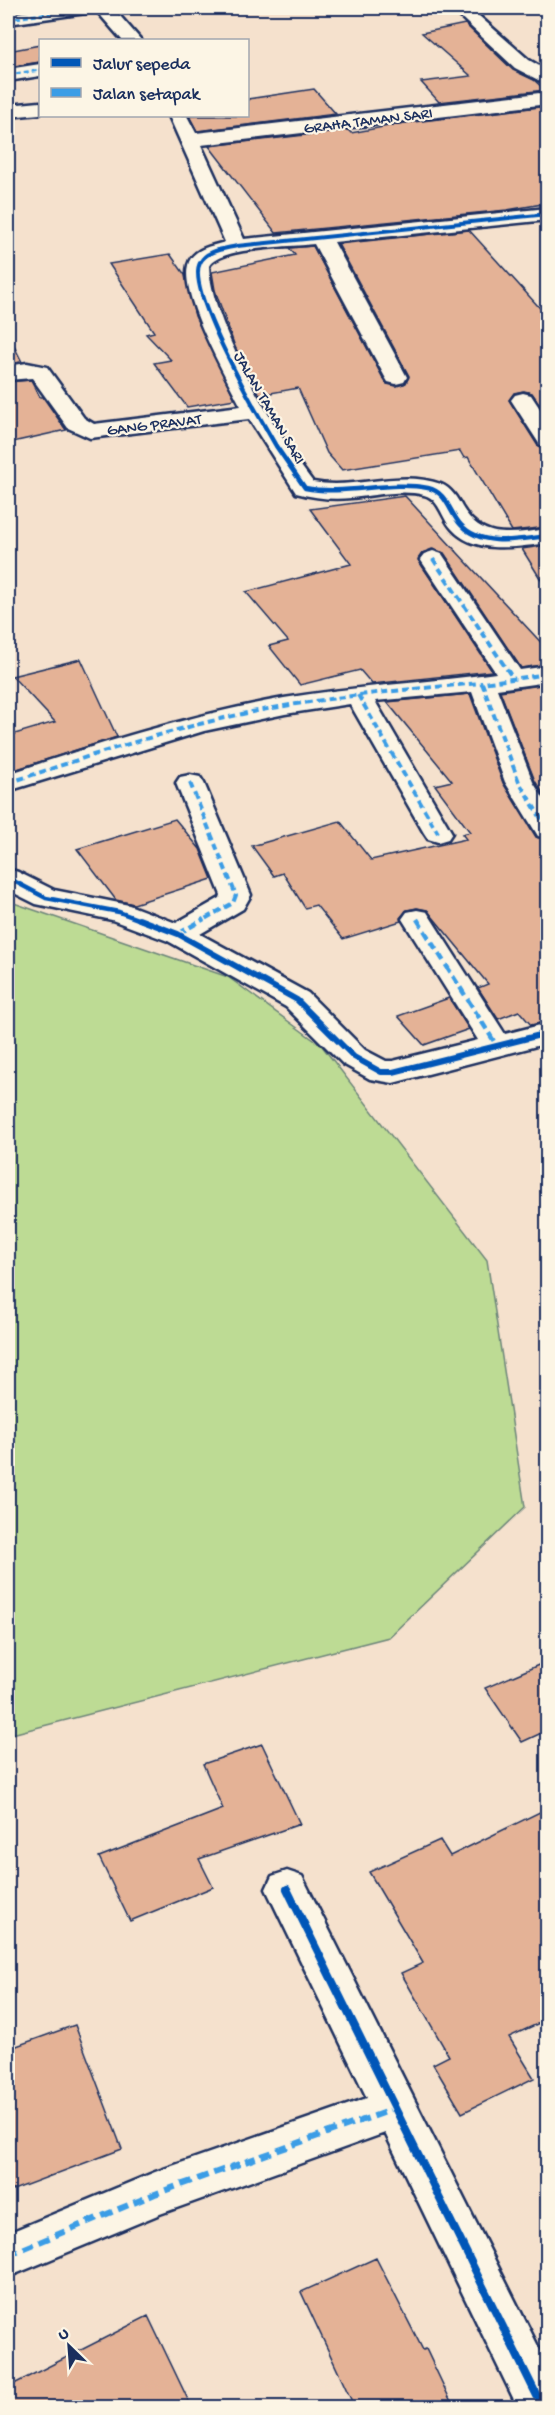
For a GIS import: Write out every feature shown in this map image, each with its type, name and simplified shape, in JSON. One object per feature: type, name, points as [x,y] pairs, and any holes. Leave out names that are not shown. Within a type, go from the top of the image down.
[{"type":"street","points":[[8,19],[86,8]]},
{"type":"street","points":[[103,8],[131,39]]},
{"type":"street","points":[[460,8],[522,64],[548,79]]},
{"type":"street","points":[[8,75],[39,70]]},
{"type":"street","name":"GRAHA TAMAN SARI","points":[[189,140],[548,98]]},
{"type":"street","points":[[8,111],[39,108]]},
{"type":"street","points":[[178,117],[237,246],[548,214]]},
{"type":"street","points":[[321,238],[396,377]]},
{"type":"street","name":"JALAN TAMAN SARI","points":[[237,246],[203,258],[198,266],[198,283],[226,357],[256,411],[304,488],[330,492],[381,488],[426,488],[442,495],[461,525],[478,536],[506,540],[548,536]]},
{"type":"street","name":"GANG PRAVAT","points":[[8,373],[27,370],[39,372],[76,423],[90,431],[256,411]]},
{"type":"street","points":[[523,400],[548,440]]},
{"type":"street","points":[[433,559],[514,680]]},
{"type":"street","points":[[8,783],[155,736],[222,718],[358,695],[514,680],[548,674]]},
{"type":"street","points":[[482,683],[519,782],[548,830]]},
{"type":"street","points":[[358,695],[438,833]]},
{"type":"street","points":[[178,934],[233,903],[236,895],[190,783]]},
{"type":"street","points":[[8,878],[45,898],[119,912],[178,934],[297,1000],[354,1057],[381,1072],[393,1072],[548,1033]]},
{"type":"street","points":[[417,918],[497,1046]]},
{"type":"street","points":[[287,1889],[543,2408]]},
{"type":"street","points":[[8,2255],[155,2193],[394,2109]]},
{"type":"green space","points":[[8,901],[228,977],[322,1046],[487,1260],[525,1507],[389,1637],[8,1735]]},
{"type":"building","points":[[465,24],[513,70],[534,80],[545,90],[439,102],[421,82],[471,76],[422,33]]},
{"type":"building","points":[[39,45],[39,62],[8,67],[8,51]]},
{"type":"building","points":[[314,89],[336,114],[197,131],[190,117],[249,117],[249,99]]},
{"type":"building","points":[[548,106],[548,203],[507,210],[276,233],[209,146],[348,130],[351,133],[405,123]]},
{"type":"building","points":[[469,230],[548,317],[548,416],[532,393],[524,391],[514,393],[509,400],[538,446],[548,449],[548,527],[512,531],[468,457],[464,458],[460,451],[342,470],[327,453],[298,388],[260,395],[235,347],[215,290],[212,272],[295,255],[289,248],[313,246],[383,378],[387,384],[397,386],[406,383],[409,376],[338,244]]},
{"type":"building","points":[[170,254],[185,275],[195,316],[235,399],[187,407],[154,363],[171,360],[146,334],[154,332],[109,264]]},
{"type":"building","points":[[8,334],[22,362],[8,364]]},
{"type":"building","points":[[31,380],[40,397],[43,397],[66,430],[8,443],[8,382]]},
{"type":"building","points":[[405,496],[548,650],[548,664],[521,668],[444,553],[432,549],[422,553],[418,560],[492,671],[372,684],[360,670],[300,685],[269,646],[288,641],[246,592],[351,564],[310,509]]},
{"type":"building","points":[[548,545],[548,591],[522,549]]},
{"type":"building","points":[[81,659],[117,737],[8,772],[8,736],[55,722],[12,676]]},
{"type":"building","points":[[548,684],[548,801],[535,781],[500,691]]},
{"type":"building","points":[[470,694],[503,783],[536,837],[548,840],[548,1021],[531,1025],[519,1011],[498,1019],[478,988],[488,984],[427,910],[417,908],[407,910],[400,918],[401,921],[343,939],[316,905],[305,908],[283,873],[274,876],[252,846],[340,821],[371,860],[466,839],[462,834],[470,832],[435,785],[452,781],[387,702]]},
{"type":"building","points":[[175,819],[200,849],[212,879],[134,904],[116,900],[77,849]]},
{"type":"building","points":[[449,998],[469,1029],[424,1045],[398,1016]]},
{"type":"building","points":[[548,1661],[548,1730],[522,1742],[485,1688]]},
{"type":"building","points":[[262,1744],[300,1824],[199,1859],[213,1887],[130,1921],[99,1857],[223,1809],[203,1764]]},
{"type":"building","points":[[548,1808],[548,2019],[509,2037],[534,2078],[462,2113],[433,2064],[449,2056],[401,1973],[423,1963],[369,1872],[440,1840],[450,1856]]},
{"type":"building","points":[[75,2025],[122,2149],[8,2192],[8,2049]]},
{"type":"building","points":[[376,2258],[423,2350],[426,2349],[454,2408],[355,2408],[301,2292]]},
{"type":"building","points":[[148,2316],[192,2408],[8,2408],[8,2387]]},
{"type":"marked path","points":[[8,19],[86,8]]},
{"type":"marked path","points":[[8,75],[39,70]]},
{"type":"marked path","points":[[433,559],[514,680]]},
{"type":"marked path","points":[[548,674],[482,683],[519,782],[548,830]]},
{"type":"marked path","points":[[8,783],[140,741],[253,712],[350,696],[482,683]]},
{"type":"marked path","points":[[358,695],[438,833]]},
{"type":"marked path","points":[[178,934],[233,903],[236,895],[190,783]]},
{"type":"marked path","points":[[417,919],[497,1046]]},
{"type":"marked path","points":[[8,2255],[155,2194],[394,2109]]},
{"type":"cycle path","points":[[548,214],[237,246],[209,254],[200,261],[198,266],[199,283],[207,310],[221,343],[276,446],[305,488],[335,492],[413,486],[428,488],[443,497],[460,524],[468,532],[501,540],[548,536]]},
{"type":"cycle path","points":[[8,878],[46,898],[119,912],[178,934],[297,1000],[354,1057],[381,1072],[393,1072],[548,1033]]},
{"type":"cycle path","points":[[287,1889],[543,2408]]}]
